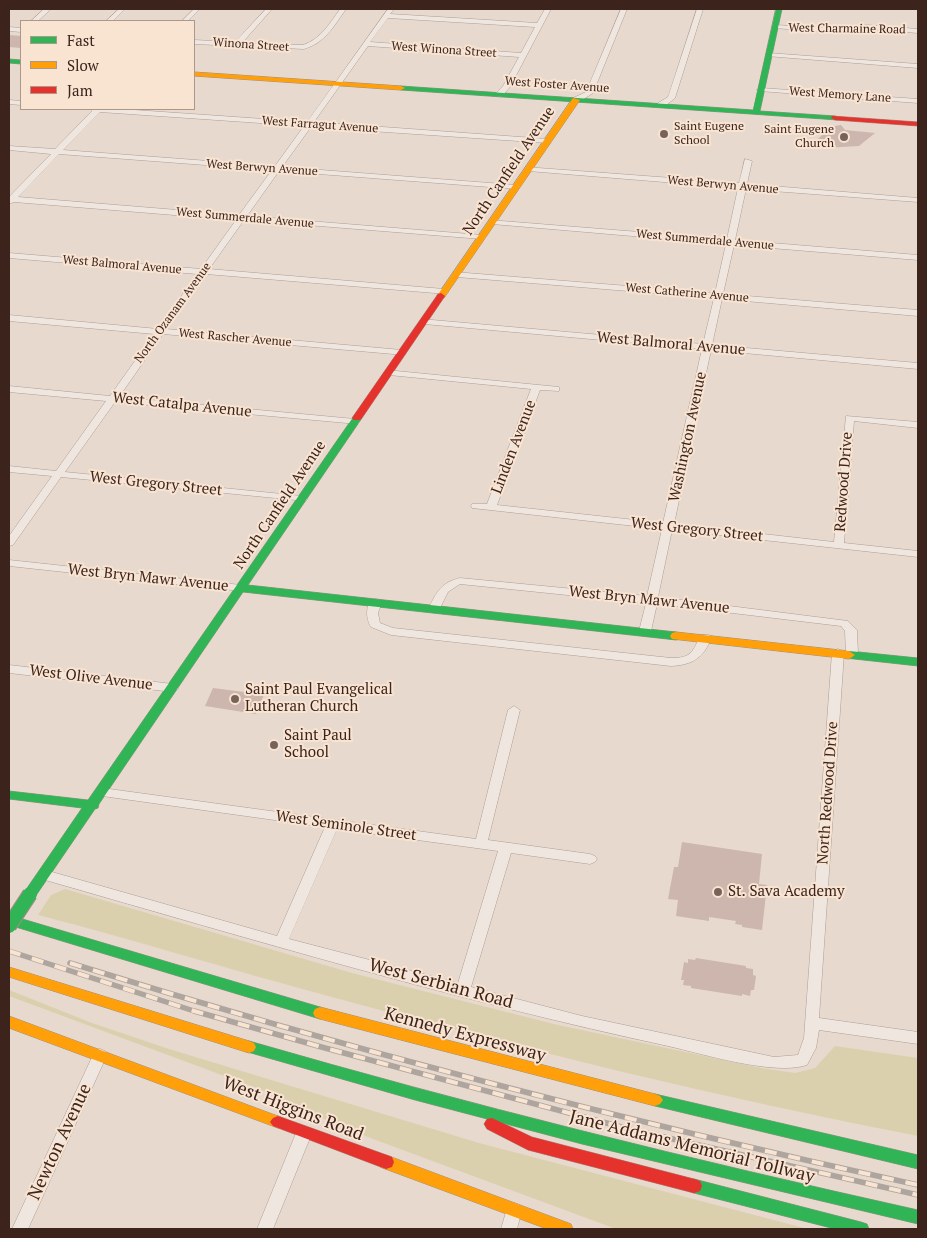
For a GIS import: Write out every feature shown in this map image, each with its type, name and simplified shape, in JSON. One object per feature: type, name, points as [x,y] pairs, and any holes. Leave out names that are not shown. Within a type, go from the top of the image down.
[{"type":"main road","points":[[756,112],[779,9]]},
{"type":"main road","name":"West Foster Avenue","points":[[195,74],[337,84],[504,92],[576,100],[593,97],[661,105],[675,102],[756,112],[918,124]]},
{"type":"main road","name":"North Canfield Avenue","points":[[9,926],[576,100]]},
{"type":"main road","name":"West Bryn Mawr Avenue","points":[[242,588],[918,662]]},
{"type":"main road","points":[[9,795],[93,806]]},
{"type":"main road","name":"Kennedy Expressway","points":[[9,920],[385,1032],[656,1102],[918,1162]]},
{"type":"main road","points":[[9,972],[242,1046],[459,1107],[528,1143],[861,1229]]},
{"type":"main road","name":"West Higgins Road","points":[[9,1022],[565,1229]]},
{"type":"main road","name":"Jane Addams Memorial Tollway","points":[[459,1107],[644,1155],[918,1217]]},
{"type":"street","points":[[35,20],[48,9]]},
{"type":"street","points":[[110,20],[122,9]]},
{"type":"street","points":[[186,20],[197,9]]},
{"type":"street","points":[[237,44],[269,9]]},
{"type":"street","name":"Winona Street","points":[[195,42],[295,48],[309,47],[316,43],[343,9]]},
{"type":"street","name":"North Ozanam Avenue","points":[[9,543],[391,9]]},
{"type":"street","points":[[504,92],[548,9]]},
{"type":"street","points":[[593,97],[624,9]]},
{"type":"street","points":[[675,102],[700,9]]},
{"type":"street","points":[[386,16],[539,25]]},
{"type":"street","name":"West Charmaine Road","points":[[775,27],[830,30],[867,27],[918,31]]},
{"type":"street","name":"West Winona Street","points":[[365,44],[524,55]]},
{"type":"street","points":[[768,55],[918,66]]},
{"type":"street","name":"West Memory Lane","points":[[761,90],[918,101]]},
{"type":"street","points":[[10,200],[97,110]]},
{"type":"street","name":"West Farragut Avenue","points":[[112,110],[548,141]]},
{"type":"street","name":"West Berwyn Avenue","points":[[9,148],[516,187]]},
{"type":"street","name":"Washington Avenue","points":[[645,631],[748,161]]},
{"type":"street","name":"West Berwyn Avenue","points":[[528,169],[918,200]]},
{"type":"street","name":"West Summerdale Avenue","points":[[10,200],[482,237]]},
{"type":"street","name":"West Summerdale Avenue","points":[[492,222],[918,258]]},
{"type":"street","name":"West Balmoral Avenue","points":[[9,255],[444,292]]},
{"type":"street","name":"West Catherine Avenue","points":[[457,274],[918,313]]},
{"type":"street","name":"West Rascher Avenue","points":[[9,318],[402,353]]},
{"type":"street","name":"West Balmoral Avenue","points":[[424,321],[918,366]]},
{"type":"street","points":[[389,372],[556,389]]},
{"type":"street","name":"Linden Avenue","points":[[491,508],[536,387]]},
{"type":"street","name":"West Catalpa Avenue","points":[[9,389],[355,422]]},
{"type":"street","name":"Redwood Drive","points":[[839,546],[849,418],[918,425]]},
{"type":"street","name":"West Gregory Street","points":[[9,469],[302,499]]},
{"type":"street","name":"West Gregory Street","points":[[476,506],[918,554]]},
{"type":"street","name":"West Bryn Mawr Avenue","points":[[9,563],[242,588]]},
{"type":"street","name":"West Bryn Mawr Avenue","points":[[435,608],[442,590],[446,586],[460,581],[652,600],[844,623],[851,630],[852,654]]},
{"type":"street","points":[[376,602],[372,613],[375,625],[391,631],[662,661],[683,662],[692,659],[702,648],[705,638]]},
{"type":"street","name":"North Redwood Drive","points":[[811,1023],[838,652]]},
{"type":"street","name":"West Olive Avenue","points":[[9,669],[173,688]]},
{"type":"street","points":[[481,844],[514,710]]},
{"type":"street","name":"West Seminole Street","points":[[102,792],[590,859]]},
{"type":"street","points":[[281,942],[333,824]]},
{"type":"street","points":[[463,990],[506,847]]},
{"type":"street","name":"West Serbian Road","points":[[45,875],[281,942],[582,1022],[774,1063],[802,1061],[808,1054],[812,1042],[811,1023]]},
{"type":"street","points":[[811,1023],[918,1038]]},
{"type":"street","name":"Newton Avenue","points":[[20,1229],[100,1055]]},
{"type":"street","points":[[265,1229],[304,1133]]},
{"type":"street","points":[[509,1229],[514,1210]]},
{"type":"shaded area","points":[[65,889],[352,973],[558,1025],[761,1068],[795,1073],[815,1068],[835,1046],[918,1058],[918,1136],[770,1106],[548,1054],[328,996],[38,915],[51,895]]},
{"type":"shaded area","points":[[9,990],[92,1023],[169,1049],[479,1143],[808,1229],[616,1229],[338,1126],[281,1097],[9,996]]},
{"type":"building","points":[[9,35],[20,36],[20,48],[9,47]]},
{"type":"building","name":"Saint Eugene Church","points":[[841,125],[845,130],[875,133],[859,146],[824,148],[817,140],[822,135],[804,131]]},
{"type":"building","name":"Saint Paul Evangelical Lutheran Church","points":[[213,688],[244,692],[245,690],[265,692],[256,714],[205,706]]},
{"type":"building","name":"St. Sava Academy","points":[[682,842],[762,854],[759,884],[767,885],[762,930],[742,927],[742,925],[735,924],[736,921],[709,917],[709,921],[676,916],[678,900],[668,899],[674,867],[678,867]]},
{"type":"building","points":[[696,958],[746,966],[746,968],[753,969],[753,975],[756,976],[754,990],[751,990],[750,996],[742,994],[742,996],[683,985],[684,980],[681,980],[684,962],[688,963],[688,959],[695,960]]},
{"type":"railway","points":[[9,951],[194,1011],[325,1048],[629,1129],[918,1195]]},
{"type":"railway","points":[[70,963],[280,1026],[491,1083],[704,1136],[918,1185]]},
{"type":"traffic: fast","points":[[756,112],[779,9]]},
{"type":"traffic: fast","points":[[9,61],[20,62]]},
{"type":"traffic: fast","points":[[401,88],[835,118]]},
{"type":"traffic: fast","points":[[30,894],[357,418]]},
{"type":"traffic: fast","points":[[241,588],[676,636]]},
{"type":"traffic: fast","points":[[849,655],[918,662]]},
{"type":"traffic: fast","points":[[9,795],[93,805]]},
{"type":"traffic: fast","points":[[9,926],[30,894]]},
{"type":"traffic: fast","points":[[9,920],[320,1013]]},
{"type":"traffic: fast","points":[[249,1047],[415,1094],[582,1138],[918,1217]]},
{"type":"traffic: fast","points":[[655,1100],[918,1162]]},
{"type":"traffic: fast","points":[[694,1186],[861,1229]]},
{"type":"traffic: slow","points":[[195,74],[401,88]]},
{"type":"traffic: slow","points":[[441,296],[576,100]]},
{"type":"traffic: slow","points":[[676,636],[849,655]]},
{"type":"traffic: slow","points":[[9,972],[249,1047]]},
{"type":"traffic: slow","points":[[320,1013],[655,1100]]},
{"type":"traffic: slow","points":[[9,1022],[278,1122]]},
{"type":"traffic: slow","points":[[386,1162],[565,1229]]},
{"type":"traffic: jam","points":[[835,118],[918,124]]},
{"type":"traffic: jam","points":[[357,418],[441,296]]},
{"type":"traffic: jam","points":[[278,1122],[386,1162]]},
{"type":"traffic: jam","points":[[492,1124],[528,1143],[694,1186]]},
{"type":"place","name":"Saint Eugene School","points":[[664,134]]},
{"type":"place","name":"Saint Eugene Church","points":[[844,137]]},
{"type":"place","name":"Saint Paul Evangelical Lutheran Church","points":[[235,699]]},
{"type":"place","name":"Saint Paul School","points":[[274,745]]},
{"type":"place","name":"St. Sava Academy","points":[[718,892]]}]
